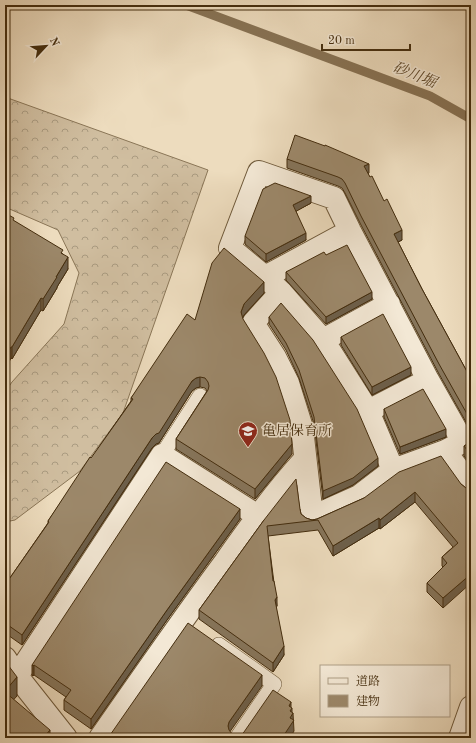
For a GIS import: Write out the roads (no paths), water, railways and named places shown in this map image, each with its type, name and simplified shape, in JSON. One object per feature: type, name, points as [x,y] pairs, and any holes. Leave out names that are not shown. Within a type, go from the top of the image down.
[{"type":"street","points":[[281,292],[253,323],[276,357],[288,383],[302,428],[312,517],[359,496],[393,470],[445,451],[463,442],[428,380],[334,198],[259,172],[230,248],[281,292],[323,340],[368,411],[393,470]]},
{"type":"street","points":[[264,277],[350,231]]},
{"type":"street","points":[[323,340],[389,304]]},
{"type":"street","points":[[368,411],[428,380]]},
{"type":"street","points":[[445,451],[471,486]]},
{"type":"street","points":[[17,676],[162,455],[258,516]]},
{"type":"street","points":[[100,738],[189,624],[258,516],[288,477],[305,458]]},
{"type":"street","points":[[5,658],[17,676],[66,738]]},
{"type":"street","points":[[460,738],[471,707]]},
{"type":"lane","points":[[162,455],[200,396]]},
{"type":"lane","points":[[209,637],[274,684],[237,738]]},
{"type":"waterway","name":"砂川堀","points":[[186,5],[430,96],[471,119]]},
{"type":"place","name":"亀居保育所","points":[[248,448]]}]
